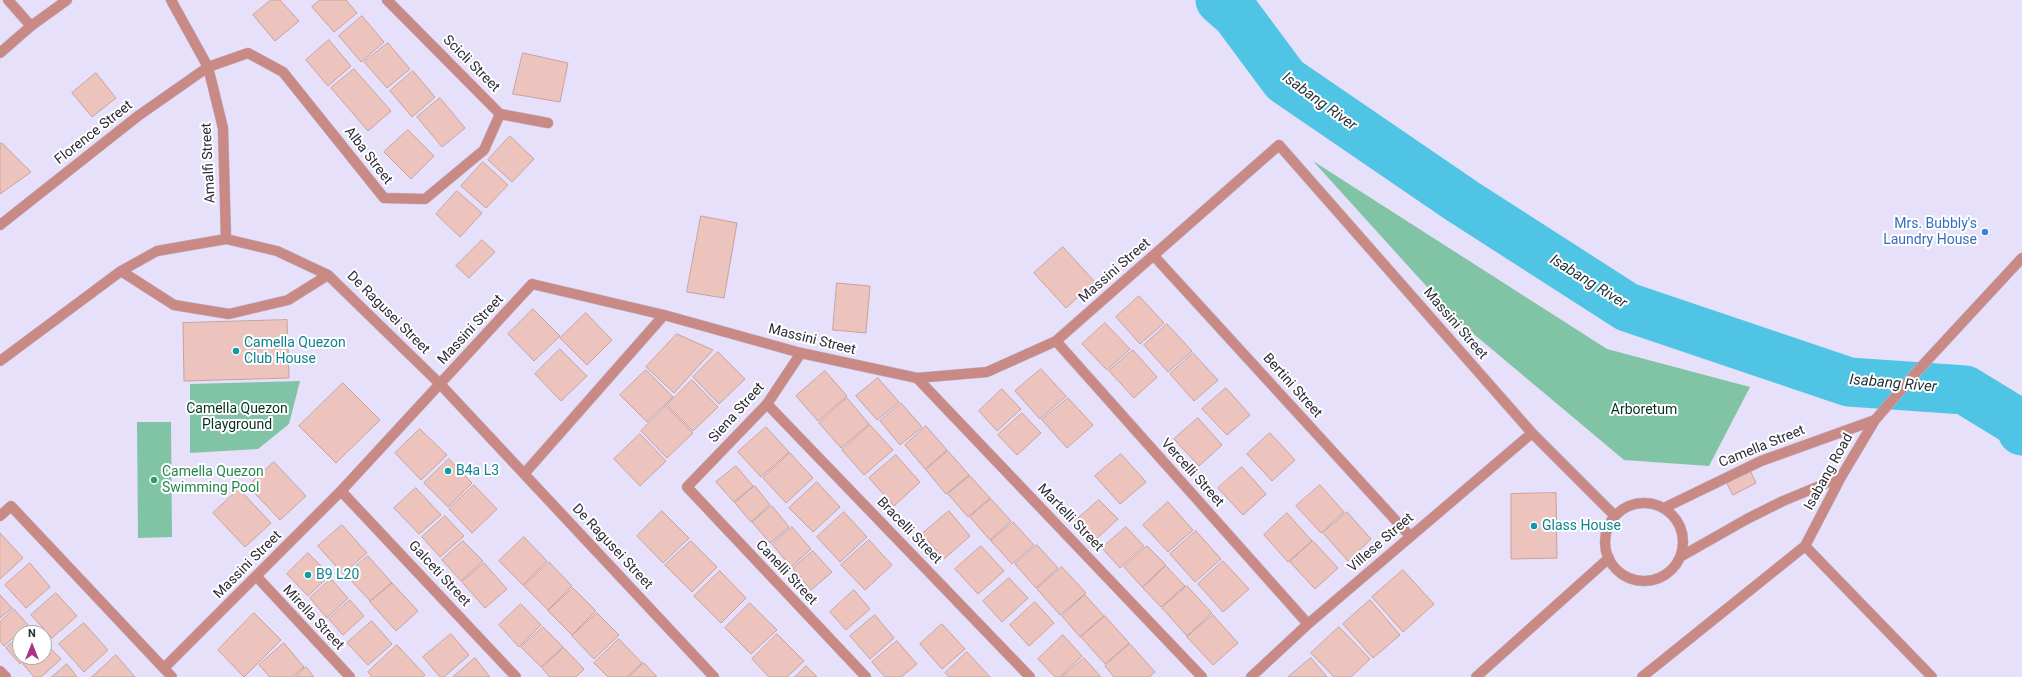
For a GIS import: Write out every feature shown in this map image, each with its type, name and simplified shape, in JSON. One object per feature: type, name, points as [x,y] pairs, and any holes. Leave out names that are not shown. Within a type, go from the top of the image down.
[{"type":"street","points":[[8,0],[31,26]]},
{"type":"street","points":[[0,53],[31,26],[67,0]]},
{"type":"street","name":"Amalfi Street","points":[[172,0],[208,67],[223,128],[226,239]]},
{"type":"street","name":"Scicli Street","points":[[387,0],[500,114],[548,123]]},
{"type":"street","name":"Alba Street","points":[[208,67],[248,53],[284,72],[384,198],[425,199],[484,150],[500,114]]},
{"type":"street","name":"Florence Street","points":[[0,225],[138,116],[208,67]]},
{"type":"street","name":"Massini Street","points":[[164,668],[257,577],[341,491],[532,284],[664,315],[801,353],[918,378],[987,372],[1056,341],[1278,146],[1532,433],[1615,516]]},
{"type":"street","name":"De Ragusei Street","points":[[0,361],[121,271],[157,251],[226,239],[277,251],[328,275],[440,384],[714,677]]},
{"type":"street","name":"Bertini Street","points":[[1154,256],[1410,536]]},
{"type":"street","name":"Isabang Road","points":[[1642,677],[1805,546],[1841,477],[1875,420],[1920,368],[2022,258]]},
{"type":"street","points":[[121,271],[174,305],[229,314],[288,300],[328,275]]},
{"type":"street","points":[[524,474],[664,315]]},
{"type":"street","name":"Vercelli Street","points":[[1056,341],[1308,624]]},
{"type":"street","name":"Siena Street","points":[[687,487],[767,404],[801,353]]},
{"type":"street","name":"Martelli Street","points":[[918,378],[1202,677]]},
{"type":"street","name":"Bracelli Street","points":[[767,404],[1030,677]]},
{"type":"street","name":"Camella Street","points":[[1664,508],[1761,460],[1875,420]]},
{"type":"street","name":"Villese Street","points":[[1251,677],[1308,624],[1532,433]]},
{"type":"street","points":[[1680,558],[1683,545],[1682,532],[1672,514],[1664,508],[1644,503],[1633,504],[1615,516],[1609,525],[1605,536],[1605,548],[1609,558],[1616,568],[1625,576],[1638,580],[1650,580],[1663,576],[1680,558],[1747,519],[1783,501],[1841,477]]},
{"type":"street","name":"Canelli Street","points":[[687,487],[866,677]]},
{"type":"street","name":"Galceti Street","points":[[341,491],[516,677]]},
{"type":"street","points":[[0,516],[11,506],[172,677]]},
{"type":"street","points":[[1805,546],[1932,677]]},
{"type":"street","points":[[1476,677],[1609,558]]},
{"type":"street","name":"Mirella Street","points":[[257,577],[350,677]]},
{"type":"street","points":[[0,670],[6,677]]},
{"type":"green space","name":"Arboretum","points":[[1313,161],[1607,349],[1750,387],[1709,466],[1624,460],[1457,320]]},
{"type":"green space","name":"Camella Quezon Playground","points":[[300,381],[289,424],[258,449],[190,453],[190,384]]},
{"type":"green space","name":"Camella Quezon Swimming Pool","points":[[137,422],[171,422],[172,537],[138,538]]},
{"type":"building","points":[[271,0],[280,0],[299,21],[275,41],[253,15]]},
{"type":"building","points":[[320,0],[346,0],[357,13],[334,32],[312,7]]},
{"type":"building","points":[[362,16],[384,42],[361,62],[339,36]]},
{"type":"building","points":[[329,40],[351,66],[328,86],[306,60]]},
{"type":"building","points":[[388,43],[410,69],[387,88],[364,62]]},
{"type":"building","points":[[523,53],[568,63],[560,102],[513,94]]},
{"type":"building","points":[[354,69],[391,111],[368,131],[331,88]]},
{"type":"building","points":[[413,71],[435,97],[412,117],[390,91]]},
{"type":"building","points":[[96,73],[116,98],[92,117],[72,93]]},
{"type":"building","points":[[440,98],[465,128],[442,147],[417,117]]},
{"type":"building","points":[[408,130],[434,156],[411,179],[384,152]]},
{"type":"building","points":[[510,136],[534,159],[512,182],[488,160]]},
{"type":"building","points":[[2,143],[31,172],[0,194],[0,144]]},
{"type":"building","points":[[483,162],[508,185],[486,208],[461,186]]},
{"type":"building","points":[[457,191],[482,213],[460,237],[436,214]]},
{"type":"building","points":[[701,216],[737,223],[724,298],[687,292]]},
{"type":"building","points":[[482,240],[495,252],[469,278],[456,266]]},
{"type":"building","points":[[1063,247],[1095,282],[1066,308],[1034,273]]},
{"type":"building","points":[[837,283],[870,286],[866,333],[833,330]]},
{"type":"building","points":[[1139,296],[1164,323],[1140,344],[1116,317]]},
{"type":"building","points":[[533,309],[560,336],[534,361],[508,334]]},
{"type":"building","points":[[586,313],[612,340],[587,365],[560,338]]},
{"type":"building","name":"Camella Quezon Club House","points":[[287,320],[289,378],[184,381],[183,323]]},
{"type":"building","points":[[1105,323],[1130,349],[1107,370],[1082,344]]},
{"type":"building","points":[[1167,324],[1192,351],[1168,372],[1144,345]]},
{"type":"building","points":[[677,334],[713,350],[674,393],[646,367]]},
{"type":"building","points":[[560,349],[587,376],[561,401],[535,374]]},
{"type":"building","points":[[1133,350],[1157,377],[1134,398],[1109,371]]},
{"type":"building","points":[[718,352],[745,379],[719,404],[693,377]]},
{"type":"building","points":[[1193,353],[1218,380],[1194,401],[1170,374]]},
{"type":"building","points":[[1041,369],[1066,396],[1040,419],[1015,391]]},
{"type":"building","points":[[646,370],[673,397],[647,422],[620,395]]},
{"type":"building","points":[[825,371],[847,396],[818,421],[796,396]]},
{"type":"building","points":[[878,378],[899,402],[877,420],[856,396]]},
{"type":"building","points":[[692,380],[718,407],[693,431],[667,405]]},
{"type":"building","points":[[343,383],[380,420],[336,463],[299,426]]},
{"type":"building","points":[[1226,388],[1250,415],[1227,435],[1202,409]]},
{"type":"building","points":[[1002,389],[1021,409],[997,431],[979,411]]},
{"type":"building","points":[[847,398],[869,424],[841,448],[819,423]]},
{"type":"building","points":[[1068,398],[1093,425],[1067,448],[1042,420]]},
{"type":"building","points":[[901,403],[922,427],[900,445],[880,421]]},
{"type":"building","points":[[666,406],[693,433],[667,458],[641,431]]},
{"type":"building","points":[[1022,413],[1041,433],[1017,455],[998,435]]},
{"type":"building","points":[[1198,418],[1222,445],[1199,466],[1174,439]]},
{"type":"building","points":[[870,425],[893,450],[864,475],[842,450]]},
{"type":"building","points":[[926,426],[947,450],[925,469],[905,445]]},
{"type":"building","points":[[766,427],[789,452],[761,477],[738,452]]},
{"type":"building","points":[[420,429],[447,455],[421,480],[395,453]]},
{"type":"building","points":[[1270,433],[1295,460],[1272,481],[1247,454]]},
{"type":"building","points":[[640,434],[666,461],[640,486],[614,459]]},
{"type":"building","points":[[948,451],[969,475],[946,494],[926,470]]},
{"type":"building","points":[[790,453],[813,478],[786,503],[763,478]]},
{"type":"building","points":[[1121,454],[1146,482],[1120,504],[1095,476]]},
{"type":"building","points":[[896,455],[920,482],[894,506],[869,478]]},
{"type":"building","name":"B4a L3","points":[[449,459],[472,483],[448,507],[424,483]]},
{"type":"building","points":[[274,462],[306,496],[280,520],[248,486]]},
{"type":"building","points":[[736,466],[753,486],[734,502],[716,482]]},
{"type":"building","points":[[1242,467],[1266,494],[1243,515],[1218,488]]},
{"type":"building","points":[[1749,468],[1756,483],[1733,495],[1725,480]]},
{"type":"building","points":[[970,476],[990,498],[968,517],[948,494]]},
{"type":"building","points":[[817,482],[840,507],[813,532],[789,508]]},
{"type":"building","points":[[474,485],[497,509],[472,533],[449,509]]},
{"type":"building","points":[[1320,485],[1344,512],[1321,533],[1296,506]]},
{"type":"building","points":[[755,486],[770,505],[751,522],[735,503]]},
{"type":"building","points":[[416,488],[441,515],[419,534],[394,508]]},
{"type":"building","points":[[239,489],[271,523],[245,547],[213,513]]},
{"type":"building","name":"Glass House","points":[[1556,493],[1557,558],[1511,559],[1511,494]]},
{"type":"building","points":[[991,499],[1011,521],[990,540],[970,517]]},
{"type":"building","points":[[1099,500],[1118,519],[1094,541],[1075,521]]},
{"type":"building","points":[[1168,502],[1193,530],[1168,552],[1143,525]]},
{"type":"building","points":[[772,506],[789,527],[770,543],[752,522]]},
{"type":"building","points":[[662,511],[689,538],[663,563],[637,536]]},
{"type":"building","points":[[949,511],[970,536],[944,559],[922,534]]},
{"type":"building","points":[[844,512],[867,537],[840,562],[817,537]]},
{"type":"building","points":[[1347,512],[1371,539],[1348,561],[1323,533]]},
{"type":"building","points":[[1287,513],[1312,541],[1288,562],[1264,535]]},
{"type":"building","points":[[445,516],[464,536],[440,557],[422,537]]},
{"type":"building","points":[[1013,522],[1034,545],[1012,564],[991,541]]},
{"type":"building","points":[[342,525],[367,553],[343,574],[318,546]]},
{"type":"building","points":[[792,527],[811,549],[791,567],[772,544]]},
{"type":"building","points":[[1126,527],[1144,546],[1120,568],[1102,548]]},
{"type":"building","points":[[1196,531],[1221,559],[1195,582],[1170,554]]},
{"type":"building","points":[[0,533],[23,558],[0,579]]},
{"type":"building","points":[[524,537],[547,561],[523,585],[499,561]]},
{"type":"building","points":[[869,540],[892,565],[865,590],[841,565]]},
{"type":"building","points":[[463,541],[483,561],[461,581],[442,560]]},
{"type":"building","points":[[691,541],[717,567],[692,592],[665,565]]},
{"type":"building","points":[[1313,541],[1338,568],[1315,589],[1290,562]]},
{"type":"building","points":[[1037,545],[1058,568],[1036,588],[1015,564]]},
{"type":"building","points":[[981,546],[1004,571],[978,594],[955,569]]},
{"type":"building","points":[[1147,546],[1166,565],[1142,587],[1124,567]]},
{"type":"building","points":[[813,551],[832,572],[811,590],[793,568]]},
{"type":"building","name":"B9 L20","points":[[308,553],[330,575],[308,596],[287,574]]},
{"type":"building","points":[[368,556],[392,583],[370,601],[346,575]]},
{"type":"building","points":[[1223,561],[1249,589],[1223,612],[1198,584]]},
{"type":"building","points":[[549,562],[572,586],[548,610],[524,586]]},
{"type":"building","points":[[30,563],[50,587],[26,608],[5,585]]},
{"type":"building","points":[[484,563],[507,589],[485,608],[462,582]]},
{"type":"building","points":[[1166,566],[1185,586],[1161,607],[1143,588]]},
{"type":"building","points":[[1062,567],[1086,593],[1060,615],[1037,589]]},
{"type":"building","points":[[1403,570],[1434,604],[1403,632],[1372,597]]},
{"type":"building","points":[[720,571],[746,598],[721,623],[694,596]]},
{"type":"building","points":[[1009,578],[1028,598],[1002,622],[983,601]]},
{"type":"building","points":[[331,579],[348,598],[327,618],[310,598]]},
{"type":"building","points":[[392,583],[418,611],[396,631],[370,602]]},
{"type":"building","points":[[1187,586],[1212,613],[1187,636],[1162,608]]},
{"type":"building","points":[[573,588],[596,611],[572,635],[548,611]]},
{"type":"building","points":[[854,590],[870,609],[846,630],[830,612]]},
{"type":"building","points":[[56,593],[77,616],[52,638],[52,625],[40,625],[31,615]]},
{"type":"building","points":[[0,595],[12,608],[0,618]]},
{"type":"building","points":[[1085,595],[1104,616],[1080,637],[1062,616]]},
{"type":"building","points":[[350,600],[364,616],[343,635],[329,619]]},
{"type":"building","points":[[1370,600],[1400,635],[1373,658],[1343,624]]},
{"type":"building","points":[[1035,602],[1054,623],[1029,646],[1010,625]]},
{"type":"building","points":[[750,603],[777,630],[751,654],[725,628]]},
{"type":"building","points":[[521,604],[541,625],[519,647],[499,625]]},
{"type":"building","points":[[14,609],[28,625],[12,625],[12,639],[4,646],[0,641],[0,622]]},
{"type":"building","points":[[254,613],[281,640],[244,677],[218,650]]},
{"type":"building","points":[[597,613],[619,635],[594,659],[572,636]]},
{"type":"building","points":[[875,615],[894,638],[870,659],[850,636]]},
{"type":"building","points":[[1213,615],[1238,643],[1213,665],[1187,637]]},
{"type":"building","points":[[1105,616],[1129,643],[1105,664],[1081,637]]},
{"type":"building","points":[[372,621],[392,644],[368,665],[347,643]]},
{"type":"building","points":[[84,623],[108,650],[84,672],[59,644]]},
{"type":"building","points":[[942,624],[965,649],[942,669],[920,644]]},
{"type":"building","points":[[543,627],[563,647],[541,667],[521,647]]},
{"type":"building","points":[[1339,627],[1370,659],[1351,677],[1334,677],[1311,653]]},
{"type":"building","points":[[451,634],[469,655],[444,677],[440,677],[423,657]]},
{"type":"building","points":[[777,634],[804,661],[787,677],[769,677],[752,659]]},
{"type":"building","points":[[1063,635],[1082,656],[1060,677],[1055,677],[1038,659]]},
{"type":"building","points":[[619,639],[642,663],[627,677],[608,677],[594,663]]},
{"type":"building","points":[[897,641],[917,664],[901,677],[885,677],[872,662]]},
{"type":"building","points":[[12,643],[12,655],[6,648]]},
{"type":"building","points":[[284,643],[304,667],[292,677],[270,677],[259,665]]},
{"type":"building","points":[[1130,644],[1155,672],[1149,677],[1114,677],[1105,666]]},
{"type":"building","points":[[397,645],[425,675],[423,677],[372,677],[368,672]]},
{"type":"building","points":[[564,648],[584,669],[576,677],[550,677],[542,668]]},
{"type":"building","points":[[52,650],[61,659],[41,677],[34,677],[24,665],[52,665]]},
{"type":"building","points":[[967,652],[990,677],[949,677],[945,673]]},
{"type":"building","points":[[116,655],[135,677],[92,677]]},
{"type":"building","points":[[475,658],[490,677],[453,677]]},
{"type":"building","points":[[1084,658],[1101,677],[1062,677]]},
{"type":"building","points":[[1311,658],[1327,677],[1288,677]]},
{"type":"building","points":[[644,663],[657,677],[629,677]]},
{"type":"building","points":[[67,664],[77,677],[52,677]]},
{"type":"building","points":[[806,666],[817,677],[795,677]]},
{"type":"building","points":[[306,667],[314,677],[295,677]]},
{"type":"waterway","name":"Isabang River","points":[[1220,0],[1236,14],[1285,80],[1462,201],[1627,307],[1849,382],[1965,390],[2019,423],[2022,431]]},
{"type":"place","name":"Mrs. Bubbly's Laundry House","points":[[1985,232]]},
{"type":"place","name":"Camella Quezon Club House","points":[[236,351]]},
{"type":"place","name":"B4a L3","points":[[448,471]]},
{"type":"place","name":"Camella Quezon Swimming Pool","points":[[154,480]]},
{"type":"place","name":"Glass House","points":[[1534,526]]},
{"type":"place","name":"B9 L20","points":[[308,575]]}]
